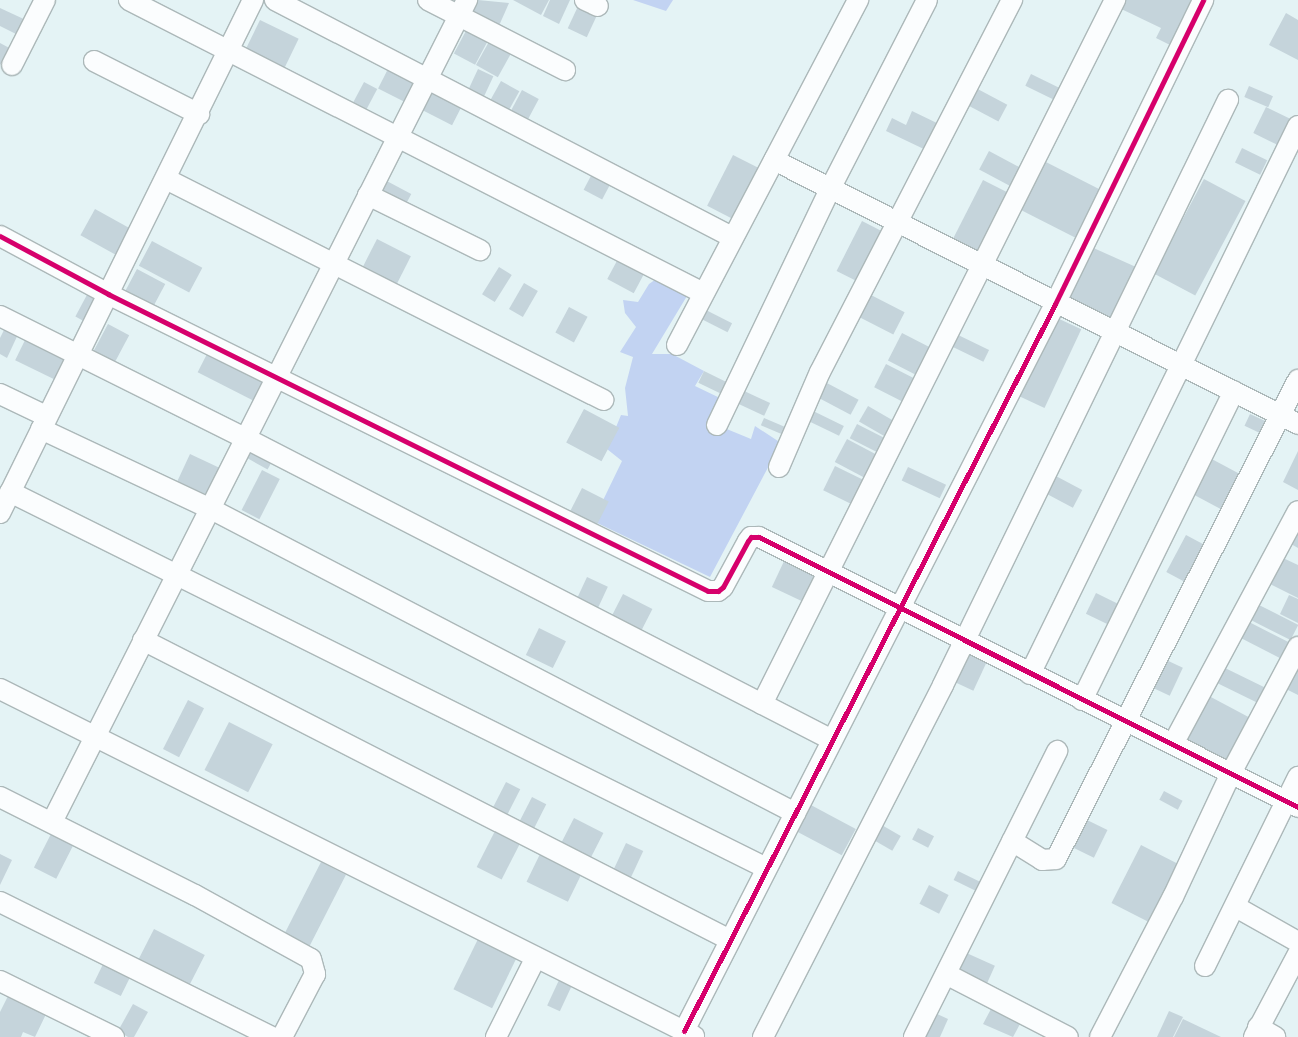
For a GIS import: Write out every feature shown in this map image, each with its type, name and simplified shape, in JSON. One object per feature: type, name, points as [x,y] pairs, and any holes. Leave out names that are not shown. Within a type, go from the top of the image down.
[{"type":"street","points":[[12,65],[45,0]]},
{"type":"street","points":[[129,0],[398,135],[702,293]]},
{"type":"street","points":[[0,513],[8,484],[43,422],[108,294],[199,114],[228,49],[253,0]]},
{"type":"street","points":[[275,0],[426,81],[732,237]]},
{"type":"street","points":[[428,0],[463,8],[565,70]]},
{"type":"street","points":[[677,345],[702,293],[858,0]]},
{"type":"street","points":[[717,425],[830,189],[927,0]]},
{"type":"street","points":[[779,467],[820,372],[1012,0]]},
{"type":"street","points":[[762,704],[983,267],[1115,0]]},
{"type":"street","points":[[0,689],[690,1034],[730,940],[1055,304],[1202,0]]},
{"type":"street","points":[[52,822],[463,8]]},
{"type":"street","points":[[94,61],[199,114]]},
{"type":"street","points":[[763,1037],[964,641],[1116,334],[1228,100]]},
{"type":"street","points":[[1030,674],[1298,126]]},
{"type":"street","points":[[774,160],[1055,304],[1234,391],[1289,420]]},
{"type":"street","points":[[166,178],[603,400]]},
{"type":"street","points":[[368,195],[480,250]]},
{"type":"street","points":[[0,236],[108,294],[708,591],[718,591],[723,587],[748,541],[754,536],[1292,804]]},
{"type":"street","points":[[0,316],[245,438],[832,740]]},
{"type":"street","points":[[1012,841],[1042,860],[1056,858],[1126,722],[1289,420],[1298,380]]},
{"type":"street","points":[[1082,700],[1234,391]]},
{"type":"street","points":[[0,394],[43,422],[795,813]]},
{"type":"street","points":[[8,484],[176,575],[766,868]]},
{"type":"street","points":[[1173,744],[1298,511]]},
{"type":"street","points":[[143,640],[730,940]]},
{"type":"street","points":[[1100,1037],[1189,864],[1231,773],[1298,647]]},
{"type":"street","points":[[914,1037],[1057,751]]},
{"type":"street","points":[[1205,966],[1292,804],[1298,778]]},
{"type":"street","points":[[0,798],[52,822],[311,959],[315,974],[282,1037]]},
{"type":"street","points":[[0,902],[272,1037]]},
{"type":"street","points":[[1236,907],[1298,942]]},
{"type":"street","points":[[1262,1034],[1298,954]]},
{"type":"street","points":[[502,1035],[536,957]]},
{"type":"street","points":[[946,974],[1068,1037]]},
{"type":"street","points":[[0,981],[114,1037]]},
{"type":"water","points":[[633,0],[673,0],[666,11]]},
{"type":"water","points":[[659,277],[687,296],[652,354],[672,354],[704,371],[695,386],[722,399],[717,425],[751,439],[755,426],[781,443],[710,577],[593,521],[622,461],[607,449],[621,415],[628,416],[625,388],[633,357],[620,352],[636,327],[625,313],[623,300],[638,302],[649,284]]},
{"type":"building","points":[[478,0],[509,3],[498,28],[471,15]]},
{"type":"building","points":[[513,0],[549,0],[541,15]]},
{"type":"building","points":[[550,0],[570,0],[559,24],[543,16]]},
{"type":"building","points":[[1118,0],[1191,0],[1170,45],[1156,38],[1161,28],[1115,6]]},
{"type":"building","points":[[580,2],[599,11],[587,37],[568,28]]},
{"type":"building","points":[[0,8],[28,21],[20,36],[0,26]]},
{"type":"building","points":[[1286,13],[1298,20],[1298,60],[1269,45]]},
{"type":"building","points":[[260,20],[299,39],[284,69],[245,51]]},
{"type":"building","points":[[468,27],[489,38],[475,65],[454,53]]},
{"type":"building","points":[[491,38],[513,50],[498,77],[476,65]]},
{"type":"building","points":[[0,43],[15,51],[7,68],[0,64]]},
{"type":"building","points":[[389,67],[420,83],[409,104],[378,88]]},
{"type":"building","points":[[478,69],[493,76],[482,101],[467,93]]},
{"type":"building","points":[[1031,74],[1064,90],[1059,102],[1025,86]]},
{"type":"building","points":[[501,81],[519,91],[505,117],[487,106]]},
{"type":"building","points":[[364,82],[377,89],[366,110],[353,103]]},
{"type":"building","points":[[972,86],[1007,105],[998,122],[963,103]]},
{"type":"building","points":[[1249,86],[1273,96],[1268,107],[1244,97]]},
{"type":"building","points":[[434,88],[463,103],[452,125],[423,110]]},
{"type":"building","points":[[522,90],[539,99],[525,125],[508,116]]},
{"type":"building","points":[[1266,107],[1291,119],[1278,145],[1253,133]]},
{"type":"building","points":[[912,111],[941,125],[928,151],[886,131],[892,118],[906,125]]},
{"type":"building","points":[[1242,148],[1267,160],[1260,175],[1235,162]]},
{"type":"building","points":[[989,151],[1025,170],[1015,189],[979,170]]},
{"type":"building","points":[[733,155],[760,169],[734,219],[707,206]]},
{"type":"building","points":[[1040,159],[1101,190],[1077,238],[1015,207]]},
{"type":"building","points":[[593,172],[612,182],[602,200],[584,190]]},
{"type":"building","points":[[383,179],[411,194],[403,210],[375,195]]},
{"type":"building","points":[[1204,179],[1245,201],[1195,296],[1154,273]]},
{"type":"building","points":[[983,180],[1010,194],[979,254],[952,241]]},
{"type":"building","points":[[95,209],[138,233],[123,259],[80,235]]},
{"type":"building","points":[[862,221],[887,234],[862,284],[837,271]]},
{"type":"building","points":[[377,239],[411,256],[396,286],[362,268]]},
{"type":"building","points":[[152,241],[202,268],[189,292],[139,266]]},
{"type":"building","points":[[1089,246],[1144,270],[1119,326],[1064,302]]},
{"type":"building","points":[[619,257],[645,271],[634,293],[607,279]]},
{"type":"building","points":[[499,267],[512,275],[495,302],[482,294]]},
{"type":"building","points":[[137,269],[165,284],[151,311],[123,295]]},
{"type":"building","points":[[524,283],[538,291],[523,317],[509,309]]},
{"type":"building","points":[[89,291],[102,298],[89,324],[75,317]]},
{"type":"building","points":[[869,294],[905,312],[893,334],[858,316]]},
{"type":"building","points":[[569,307],[588,317],[574,342],[555,333]]},
{"type":"building","points":[[700,307],[732,323],[728,332],[695,316]]},
{"type":"building","points":[[1055,317],[1081,329],[1045,408],[1018,396]]},
{"type":"building","points":[[7,324],[20,330],[7,358],[0,354],[0,338]]},
{"type":"building","points":[[108,324],[129,335],[110,371],[89,359]]},
{"type":"building","points":[[902,333],[933,349],[919,377],[888,361]]},
{"type":"building","points":[[954,333],[989,350],[983,362],[948,345]]},
{"type":"building","points":[[27,336],[70,357],[58,381],[15,360]]},
{"type":"building","points":[[209,350],[267,380],[256,402],[198,372]]},
{"type":"building","points":[[886,364],[919,381],[907,404],[874,387]]},
{"type":"building","points":[[704,371],[731,384],[725,396],[698,383]]},
{"type":"building","points":[[825,382],[859,400],[851,415],[817,397]]},
{"type":"building","points":[[742,390],[770,403],[764,416],[736,403]]},
{"type":"building","points":[[868,406],[897,423],[888,439],[859,422]]},
{"type":"building","points":[[807,408],[844,426],[839,436],[802,418]]},
{"type":"building","points":[[584,409],[619,428],[601,461],[566,443]]},
{"type":"building","points":[[1250,414],[1269,423],[1264,435],[1245,426]]},
{"type":"building","points":[[764,418],[792,430],[788,437],[761,425]]},
{"type":"building","points":[[857,424],[890,441],[883,455],[850,438]]},
{"type":"building","points":[[847,439],[881,457],[868,480],[835,462]]},
{"type":"building","points":[[252,446],[274,458],[268,469],[246,457]]},
{"type":"building","points":[[1298,451],[1298,490],[1283,482]]},
{"type":"building","points":[[190,454],[226,471],[214,498],[177,481]]},
{"type":"building","points":[[1208,457],[1247,478],[1228,513],[1189,492]]},
{"type":"building","points":[[835,466],[868,482],[856,506],[823,490]]},
{"type":"building","points":[[908,467],[946,485],[940,498],[902,481]]},
{"type":"building","points":[[262,470],[280,479],[259,519],[242,510]]},
{"type":"building","points":[[1054,475],[1082,490],[1073,508],[1045,493]]},
{"type":"building","points":[[582,488],[609,502],[595,528],[568,515]]},
{"type":"building","points":[[1298,531],[1298,548],[1291,544]]},
{"type":"building","points":[[1186,535],[1209,547],[1189,584],[1166,572]]},
{"type":"building","points":[[1283,558],[1298,565],[1298,598],[1270,584]]},
{"type":"building","points":[[785,559],[819,575],[806,603],[772,587]]},
{"type":"building","points":[[587,577],[608,587],[595,614],[574,604]]},
{"type":"building","points":[[1096,593],[1123,606],[1113,627],[1086,614]]},
{"type":"building","points":[[623,594],[652,609],[639,635],[610,620]]},
{"type":"building","points":[[1289,595],[1298,599],[1298,623],[1280,614]]},
{"type":"building","points":[[1259,605],[1298,625],[1290,640],[1251,620]]},
{"type":"building","points":[[1249,622],[1291,643],[1283,659],[1241,638]]},
{"type":"building","points":[[539,628],[566,641],[553,668],[526,655]]},
{"type":"building","points":[[966,652],[987,662],[973,691],[952,681]]},
{"type":"building","points":[[1162,658],[1183,668],[1170,696],[1149,686]]},
{"type":"building","points":[[1223,667],[1268,689],[1260,704],[1216,682]]},
{"type":"building","points":[[1294,667],[1298,669],[1298,695],[1284,688]]},
{"type":"building","points":[[1209,696],[1253,719],[1227,769],[1183,745]]},
{"type":"building","points":[[188,700],[204,708],[179,757],[163,749]]},
{"type":"building","points":[[229,722],[273,744],[248,792],[204,770]]},
{"type":"building","points":[[506,782],[520,789],[506,817],[492,810]]},
{"type":"building","points":[[1164,791],[1183,801],[1178,810],[1159,800]]},
{"type":"building","points":[[532,797],[546,804],[532,832],[518,825]]},
{"type":"building","points":[[809,804],[856,829],[842,855],[795,830]]},
{"type":"building","points":[[574,818],[603,833],[589,861],[560,846]]},
{"type":"building","points":[[1085,819],[1107,830],[1094,858],[1071,847]]},
{"type":"building","points":[[880,824],[901,836],[892,851],[872,839]]},
{"type":"building","points":[[498,825],[523,838],[502,880],[477,867]]},
{"type":"building","points":[[918,828],[934,836],[928,848],[912,840]]},
{"type":"building","points":[[53,830],[75,841],[56,879],[34,867]]},
{"type":"building","points":[[626,843],[643,851],[630,880],[612,872]]},
{"type":"building","points":[[1141,845],[1180,865],[1151,923],[1111,903]]},
{"type":"building","points":[[541,852],[582,872],[568,902],[527,882]]},
{"type":"building","points":[[0,854],[12,860],[0,885]]},
{"type":"building","points":[[321,862],[346,875],[307,951],[282,939]]},
{"type":"building","points":[[958,871],[980,882],[976,891],[954,880]]},
{"type":"building","points":[[929,885],[949,895],[939,914],[919,904]]},
{"type":"building","points":[[154,929],[205,955],[189,985],[139,959]]},
{"type":"building","points":[[478,939],[517,958],[492,1008],[453,989]]},
{"type":"building","points":[[962,951],[995,966],[987,983],[954,968]]},
{"type":"building","points":[[107,956],[134,969],[121,996],[94,983]]},
{"type":"building","points":[[559,980],[572,986],[560,1011],[547,1005]]},
{"type":"building","points":[[10,992],[48,1010],[35,1037],[23,1032],[21,1037],[0,1037],[0,1012]]},
{"type":"building","points":[[133,1004],[148,1012],[134,1037],[128,1037],[118,1031]]},
{"type":"building","points":[[991,1009],[1020,1024],[1013,1037],[983,1024]]},
{"type":"building","points":[[1169,1011],[1183,1017],[1173,1037],[1157,1037]]},
{"type":"building","points":[[935,1013],[948,1019],[940,1037],[923,1037]]},
{"type":"building","points":[[1183,1019],[1221,1037],[1174,1037]]},
{"type":"cycle path","points":[[684,1031],[1055,304],[1203,0]]},
{"type":"cycle path","points":[[0,236],[108,294],[708,591],[718,591],[723,587],[748,541],[751,537],[759,537],[1298,807]]}]
